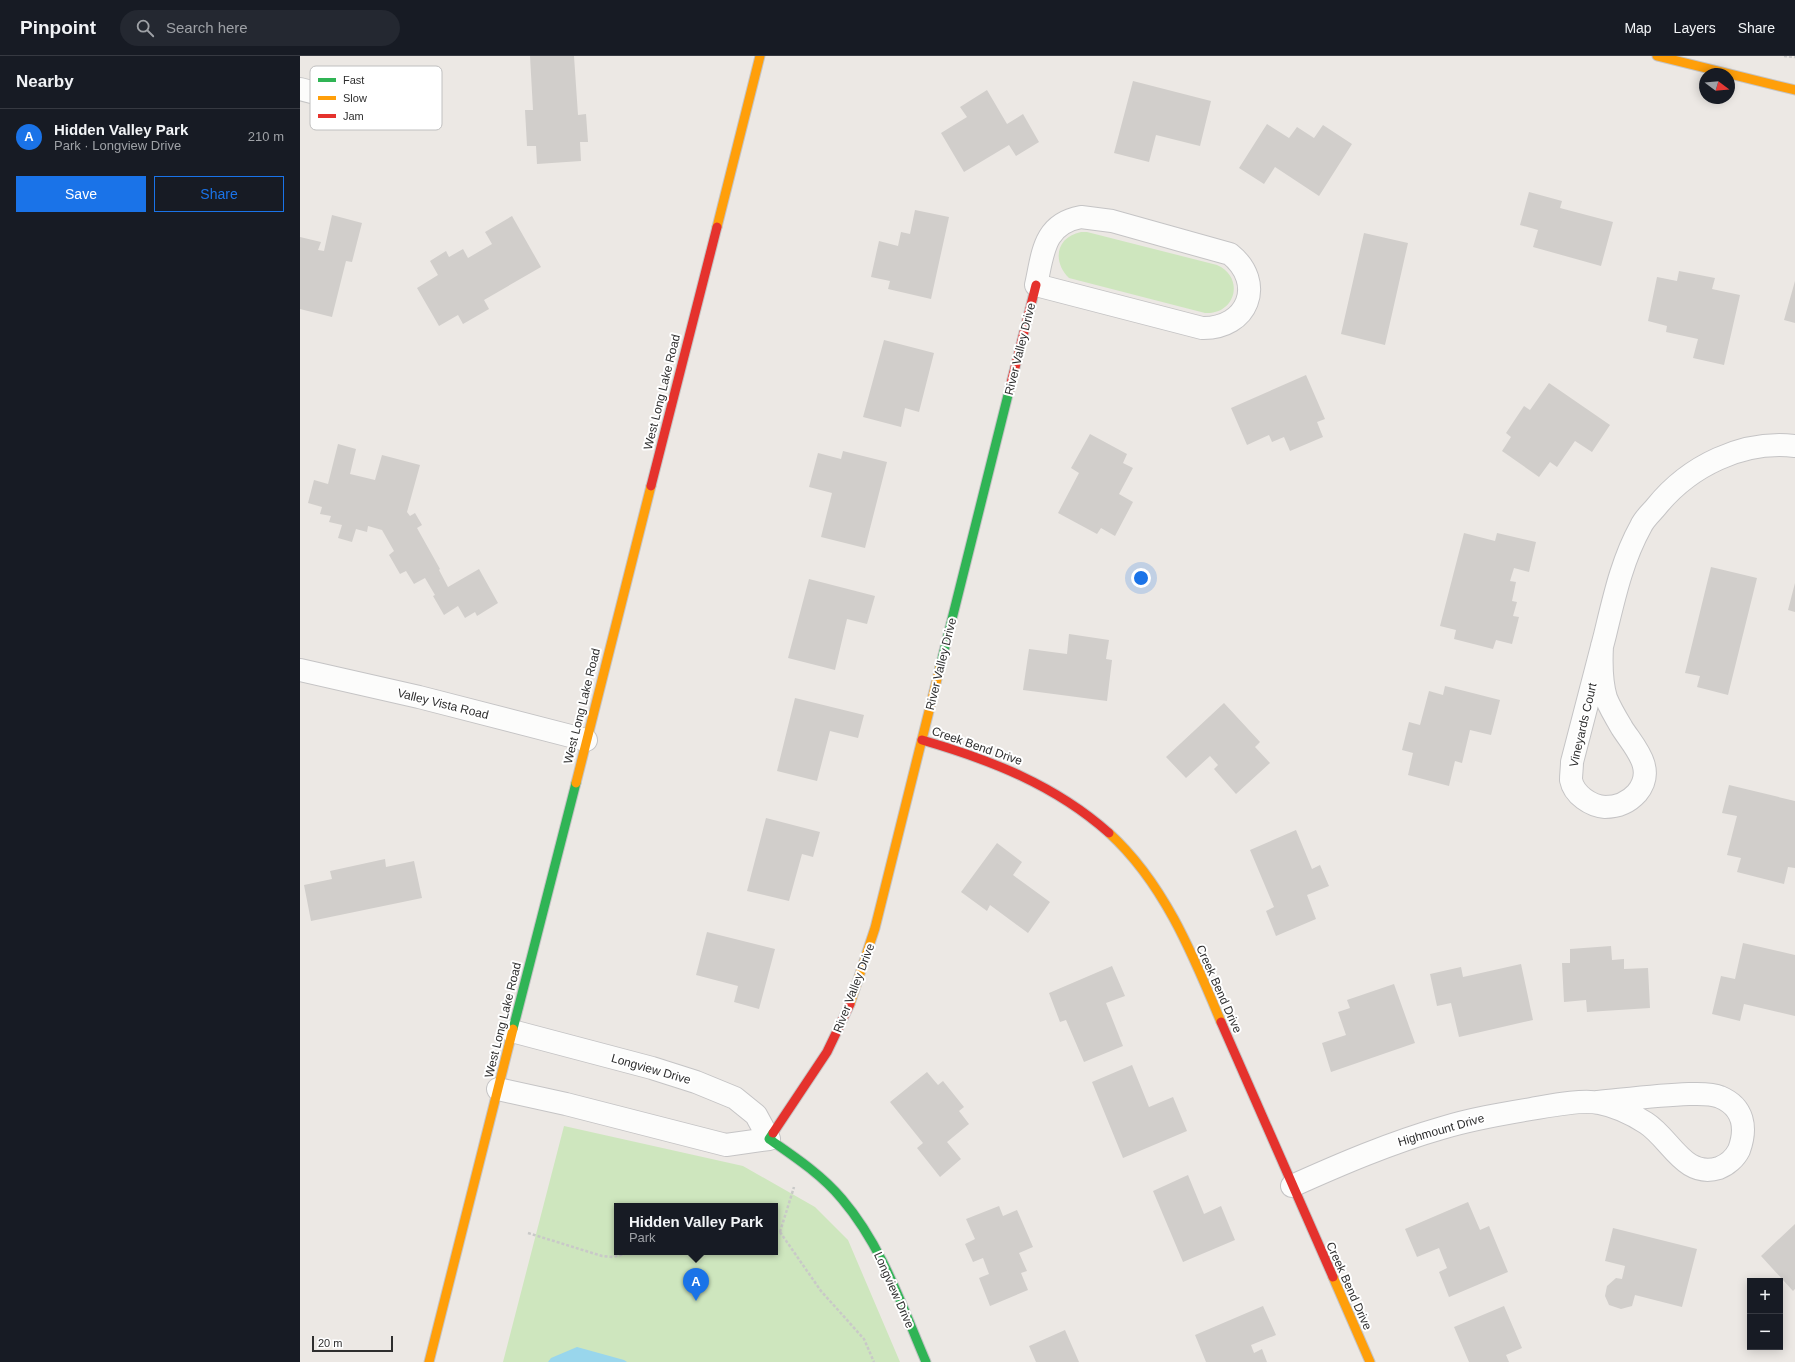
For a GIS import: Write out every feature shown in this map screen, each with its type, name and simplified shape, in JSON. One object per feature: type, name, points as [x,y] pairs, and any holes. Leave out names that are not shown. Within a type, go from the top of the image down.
[{"type":"street","name":"West Long Lake Road","points":[[429,1362],[760,56]]},
{"type":"street","points":[[1657,56],[1795,90]]},
{"type":"street","points":[[300,89],[310,92]]},
{"type":"street","name":"River Valley Drive","points":[[770,1139],[816,1070],[835,1038],[850,1006],[864,969],[1045,246],[1051,235],[1060,224],[1069,219],[1081,217],[1112,221],[1230,254],[1242,266],[1249,284],[1247,304],[1240,313],[1226,324],[1211,328],[1202,328],[1036,285]]},
{"type":"street","name":"Vineyards Court","points":[[1602,646],[1601,666],[1607,698],[1622,729],[1641,755],[1644,766],[1643,779],[1639,790],[1632,798],[1615,807],[1602,807],[1591,804],[1581,797],[1571,781],[1572,762],[1602,646],[1627,554],[1641,524],[1677,485],[1691,474],[1710,463],[1731,453],[1785,445],[1795,446]]},
{"type":"street","name":"Valley Vista Road","points":[[300,670],[419,697],[586,740]]},
{"type":"street","name":"Creek Bend Drive","points":[[922,740],[988,760],[1025,775],[1057,793],[1095,820],[1118,841],[1144,872],[1164,903],[1185,943],[1370,1362]]},
{"type":"street","name":"Longview Drive","points":[[512,1032],[652,1068],[696,1082],[735,1098],[756,1115],[770,1139],[824,1181],[857,1218],[882,1261],[926,1362]]},
{"type":"street","points":[[498,1089],[566,1104],[726,1145],[770,1139]]},
{"type":"street","name":"Highmount Drive","points":[[1292,1186],[1386,1146],[1443,1128],[1500,1114],[1553,1105],[1665,1095],[1705,1094],[1719,1097],[1731,1103],[1741,1114],[1744,1125],[1743,1140],[1737,1155],[1725,1166],[1710,1171],[1693,1168],[1681,1158],[1664,1138],[1647,1123],[1623,1111],[1598,1102]]},
{"type":"path","points":[[1784,56],[1795,57]]},
{"type":"path","points":[[794,1187],[780,1232],[821,1291],[864,1339],[874,1362]]},
{"type":"path","points":[[528,1232],[602,1256],[613,1257],[620,1255]]},
{"type":"green space","points":[[1081,232],[1087,232],[1217,265],[1226,271],[1234,286],[1230,302],[1224,308],[1216,312],[1205,313],[1069,278],[1060,264],[1059,250],[1066,239]]},
{"type":"green space","points":[[564,1126],[743,1166],[815,1207],[848,1240],[900,1362],[503,1362]]},
{"type":"water","points":[[577,1347],[627,1362],[548,1362],[551,1358]]},
{"type":"building","points":[[530,56],[574,56],[578,115],[586,114],[588,142],[580,142],[581,161],[537,164],[536,146],[527,146],[525,110],[533,110]]},
{"type":"building","points":[[1133,81],[1211,101],[1200,146],[1156,135],[1149,162],[1114,153]]},
{"type":"building","points":[[987,90],[1007,124],[1023,114],[1039,142],[1016,156],[1009,145],[964,172],[941,133],[967,117],[960,107]]},
{"type":"building","points":[[1267,124],[1289,138],[1297,127],[1314,138],[1323,125],[1352,144],[1319,196],[1275,167],[1264,184],[1239,168]]},
{"type":"building","points":[[1529,192],[1562,201],[1560,208],[1613,222],[1601,266],[1533,247],[1538,230],[1520,225]]},
{"type":"building","points":[[915,210],[949,217],[931,299],[888,289],[890,281],[871,277],[879,241],[898,246],[901,232],[910,234]]},
{"type":"building","points":[[332,215],[362,223],[352,262],[346,261],[332,317],[300,309],[300,237],[321,242],[318,250],[324,251]]},
{"type":"building","points":[[512,216],[541,267],[484,300],[489,309],[463,324],[458,315],[439,326],[417,288],[438,275],[430,261],[446,251],[449,257],[463,249],[468,258],[492,244],[485,232]]},
{"type":"building","points":[[1364,233],[1408,243],[1385,345],[1341,334]]},
{"type":"building","points":[[1679,271],[1715,278],[1712,289],[1740,295],[1724,365],[1693,358],[1698,339],[1666,332],[1667,326],[1648,321],[1657,277],[1677,281]]},
{"type":"building","points":[[1795,281],[1795,323],[1784,320]]},
{"type":"building","points":[[884,340],[934,353],[919,412],[905,408],[901,427],[863,417]]},
{"type":"building","points":[[1306,375],[1325,419],[1317,422],[1323,437],[1290,451],[1284,437],[1272,442],[1269,435],[1247,445],[1231,408]]},
{"type":"building","points":[[1549,383],[1610,425],[1592,452],[1575,441],[1557,467],[1550,462],[1539,477],[1502,451],[1511,437],[1506,433],[1524,406],[1530,410]]},
{"type":"building","points":[[1090,434],[1127,454],[1123,463],[1133,468],[1119,494],[1133,502],[1115,536],[1101,528],[1097,534],[1058,513],[1079,473],[1071,468]]},
{"type":"building","points":[[338,444],[356,449],[350,474],[375,480],[382,455],[420,465],[407,512],[410,516],[415,513],[422,525],[417,528],[440,569],[439,570],[448,587],[479,569],[498,603],[477,616],[475,612],[465,618],[458,606],[444,615],[425,578],[414,584],[406,571],[400,574],[389,555],[394,551],[382,530],[368,526],[367,532],[356,529],[352,542],[338,538],[342,525],[329,522],[331,516],[320,514],[322,507],[308,503],[314,480],[328,484]]},
{"type":"building","points":[[843,451],[887,462],[865,548],[821,537],[832,493],[809,487],[818,453],[841,459]]},
{"type":"building","points":[[1464,533],[1495,541],[1497,533],[1536,542],[1529,572],[1514,568],[1510,581],[1516,582],[1512,601],[1517,602],[1513,616],[1519,617],[1512,644],[1496,640],[1493,649],[1454,639],[1456,630],[1440,626]]},
{"type":"building","points":[[1711,567],[1757,578],[1728,695],[1697,687],[1700,676],[1685,673]]},
{"type":"building","points":[[809,579],[875,596],[867,624],[847,619],[835,670],[788,658]]},
{"type":"building","points":[[1795,583],[1795,612],[1788,610]]},
{"type":"building","points":[[1069,634],[1109,640],[1106,659],[1112,660],[1107,701],[1023,690],[1029,649],[1067,654]]},
{"type":"building","points":[[1445,686],[1500,700],[1491,735],[1470,730],[1462,763],[1455,761],[1449,786],[1408,775],[1413,753],[1402,750],[1409,722],[1420,725],[1429,691],[1443,695]]},
{"type":"building","points":[[795,698],[864,715],[858,738],[830,731],[817,781],[777,771]]},
{"type":"building","points":[[1224,703],[1260,742],[1255,747],[1270,763],[1236,794],[1214,769],[1218,765],[1210,756],[1186,778],[1166,757]]},
{"type":"building","points":[[1729,785],[1795,801],[1795,868],[1788,867],[1784,884],[1737,872],[1741,858],[1727,855],[1737,816],[1722,813]]},
{"type":"building","points":[[766,818],[820,832],[813,857],[802,854],[789,901],[747,891]]},
{"type":"building","points":[[1296,830],[1312,869],[1320,865],[1329,886],[1307,895],[1316,919],[1276,936],[1266,911],[1274,907],[1250,850]]},
{"type":"building","points":[[997,843],[1022,862],[1013,875],[1050,902],[1028,933],[990,905],[987,911],[961,892]]},
{"type":"building","points":[[385,859],[386,867],[414,861],[422,898],[311,921],[304,885],[332,879],[330,871]]},
{"type":"building","points":[[707,932],[775,949],[759,1009],[734,1002],[738,986],[696,975]]},
{"type":"building","points":[[1743,943],[1795,955],[1795,1016],[1744,1004],[1740,1021],[1712,1014],[1721,976],[1735,979]]},
{"type":"building","points":[[1611,946],[1612,960],[1624,959],[1624,969],[1648,968],[1650,1008],[1587,1012],[1586,1000],[1564,1002],[1562,963],[1570,963],[1570,949]]},
{"type":"building","points":[[1521,964],[1533,1020],[1459,1037],[1451,1003],[1437,1006],[1430,974],[1461,967],[1463,977]]},
{"type":"building","points":[[1112,966],[1125,996],[1106,1003],[1123,1046],[1084,1062],[1066,1020],[1060,1022],[1049,993]]},
{"type":"building","points":[[1394,984],[1415,1043],[1331,1072],[1322,1043],[1346,1035],[1338,1012],[1350,1008],[1347,1000]]},
{"type":"building","points":[[1132,1065],[1149,1107],[1173,1097],[1187,1131],[1123,1158],[1092,1082]]},
{"type":"building","points":[[927,1072],[938,1085],[943,1081],[964,1107],[959,1111],[969,1124],[947,1142],[961,1159],[940,1177],[917,1148],[923,1143],[890,1102]]},
{"type":"building","points":[[1188,1175],[1204,1214],[1221,1206],[1235,1240],[1183,1262],[1153,1191]]},
{"type":"building","points":[[1468,1202],[1480,1230],[1489,1226],[1508,1272],[1449,1297],[1439,1272],[1447,1268],[1439,1248],[1417,1257],[1405,1229]]},
{"type":"building","points":[[999,1206],[1003,1216],[1017,1210],[1033,1247],[1019,1253],[1027,1271],[1021,1273],[1028,1290],[990,1306],[979,1278],[989,1274],[983,1258],[973,1262],[965,1244],[975,1239],[966,1219]]},
{"type":"building","points":[[1795,1224],[1795,1289],[1793,1291],[1783,1280],[1783,1278],[1781,1278],[1761,1256]]},
{"type":"building","points":[[1613,1228],[1697,1249],[1682,1307],[1635,1295],[1632,1306],[1621,1309],[1609,1305],[1605,1296],[1607,1286],[1616,1278],[1622,1279],[1625,1266],[1605,1261]]},
{"type":"building","points":[[1263,1306],[1276,1335],[1251,1345],[1254,1353],[1262,1349],[1267,1362],[1206,1362],[1195,1335]]},
{"type":"building","points":[[1504,1306],[1522,1348],[1506,1355],[1509,1362],[1469,1362],[1454,1327]]},
{"type":"building","points":[[1065,1330],[1079,1362],[1036,1362],[1029,1346]]},
{"type":"traffic: fast","points":[[940,667],[1009,391]]},
{"type":"traffic: fast","points":[[513,1029],[576,783]]},
{"type":"traffic: fast","points":[[773,1133],[769,1139],[826,1182],[842,1199],[869,1236],[890,1277],[926,1362]]},
{"type":"traffic: slow","points":[[717,227],[760,56]]},
{"type":"traffic: slow","points":[[1657,56],[1795,90]]},
{"type":"traffic: slow","points":[[576,783],[651,486]]},
{"type":"traffic: slow","points":[[850,1004],[875,928],[940,667]]},
{"type":"traffic: slow","points":[[1109,833],[1146,874],[1161,897],[1188,946],[1221,1022]]},
{"type":"traffic: slow","points":[[429,1362],[513,1029]]},
{"type":"traffic: slow","points":[[1333,1277],[1370,1362]]},
{"type":"traffic: jam","points":[[651,486],[717,227]]},
{"type":"traffic: jam","points":[[1009,391],[1036,285]]},
{"type":"traffic: jam","points":[[922,740],[973,756],[1021,776],[1067,801],[1109,833]]},
{"type":"traffic: jam","points":[[773,1133],[827,1052],[850,1004]]},
{"type":"traffic: jam","points":[[1221,1022],[1333,1277]]},
{"type":"place","name":"Hidden Valley Park","points":[[696,1301]]}]
